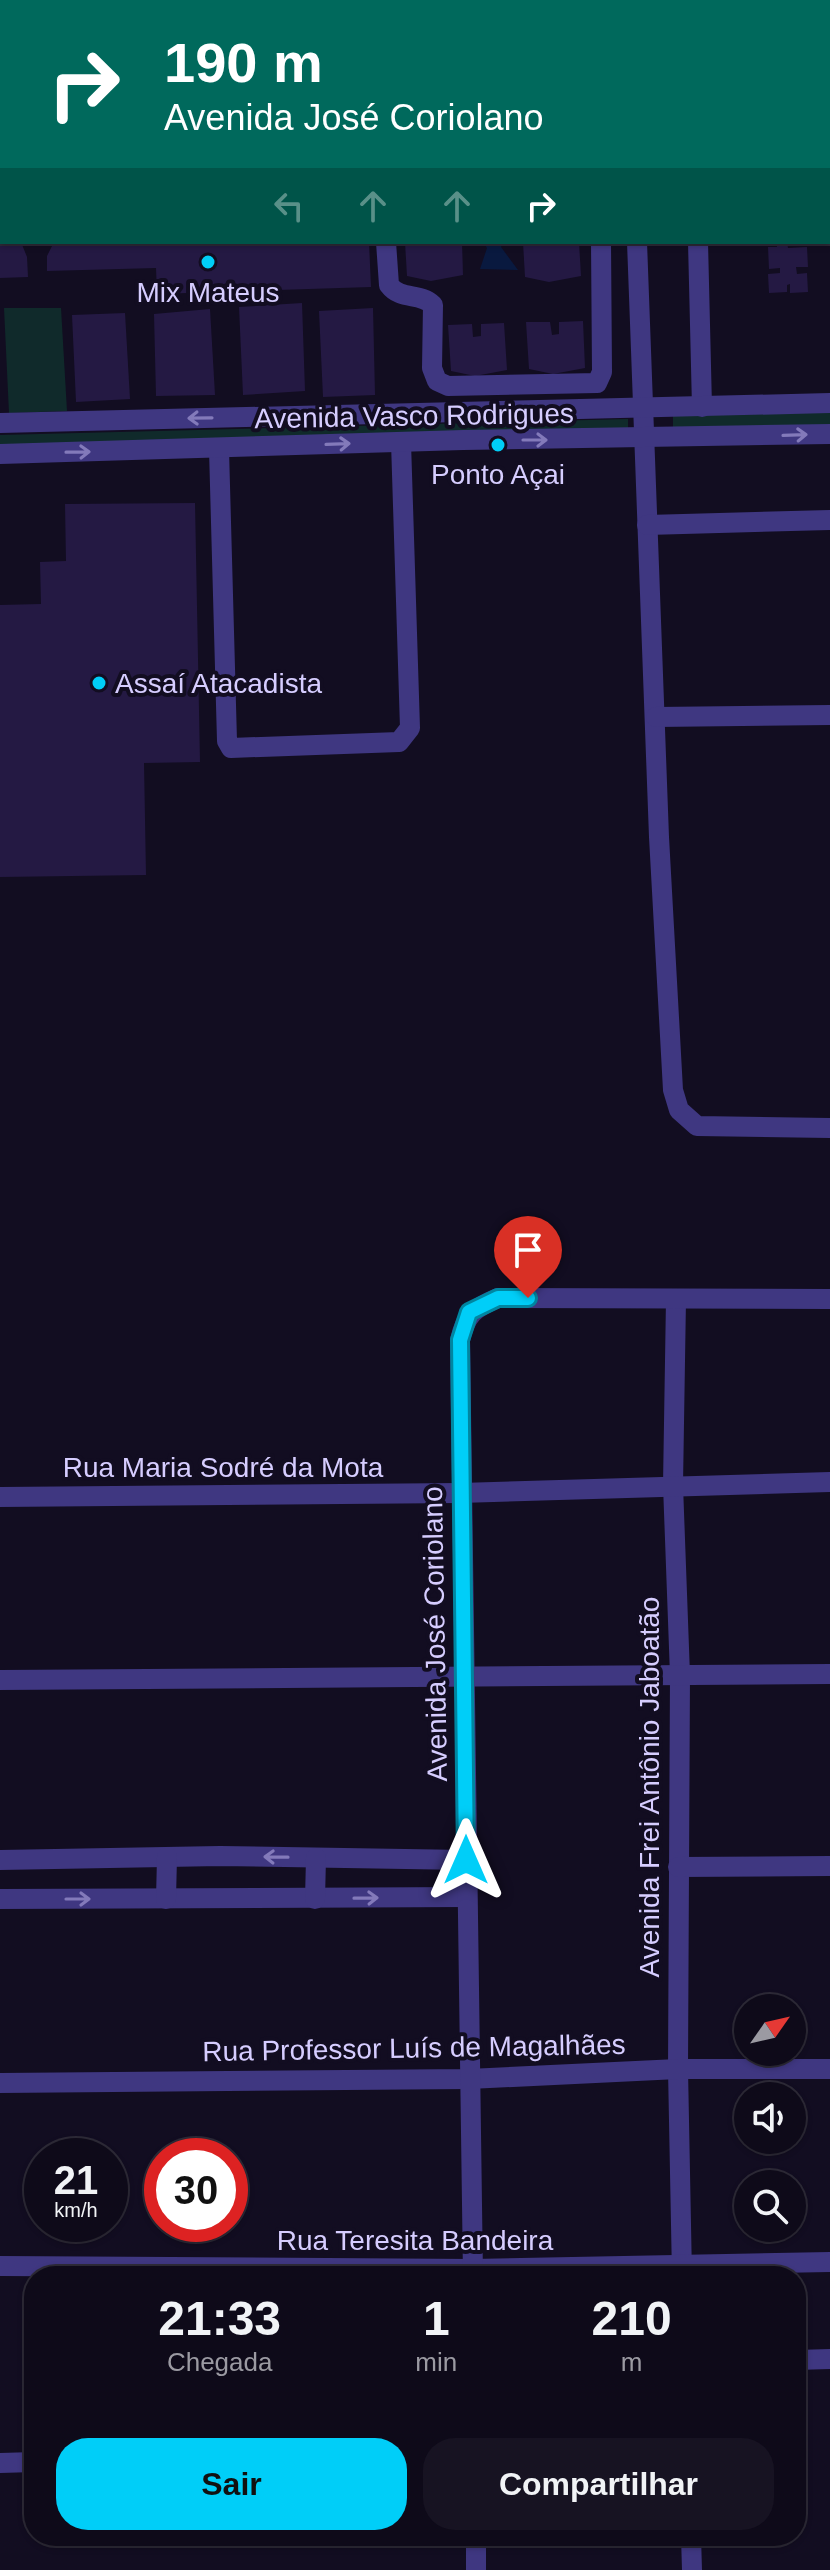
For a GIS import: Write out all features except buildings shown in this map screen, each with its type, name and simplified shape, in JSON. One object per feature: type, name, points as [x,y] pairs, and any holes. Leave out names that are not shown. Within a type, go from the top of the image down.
[{"type":"street","points":[[386,244],[389,285],[398,294],[424,298],[433,305],[432,368],[437,381],[448,386],[592,385],[601,378],[601,244]]},
{"type":"street","points":[[637,244],[673,1090],[679,1110],[697,1126],[830,1128]]},
{"type":"street","points":[[698,244],[702,407]]},
{"type":"street","points":[[486,386],[499,411]]},
{"type":"street","points":[[533,411],[545,386]]},
{"type":"street","name":"Avenida Vasco Rodrigues","points":[[0,423],[830,403]]},
{"type":"street","name":"Avenida Vasco Rodrigues","points":[[0,454],[830,434]]},
{"type":"street","points":[[219,449],[227,741],[231,748],[255,749],[399,742],[410,728],[401,442]]},
{"type":"street","points":[[647,525],[830,520]]},
{"type":"street","points":[[656,717],[830,715]]},
{"type":"street","name":"Avenida José Coriolano","points":[[473,2266],[460,1340],[469,1312],[498,1298],[676,1299]]},
{"type":"street","points":[[676,1299],[830,1299]]},
{"type":"street","name":"Avenida Frei Antônio Jaboatão","points":[[676,1299],[673,1485],[680,1675],[678,2069],[682,2266]]},
{"type":"street","name":"Rua Maria Sodré da Mota","points":[[0,1497],[460,1493],[830,1482]]},
{"type":"street","points":[[0,1680],[830,1674]]},
{"type":"street","points":[[0,1860],[167,1857],[466,1860]]},
{"type":"street","points":[[166,1899],[167,1857]]},
{"type":"street","points":[[315,1899],[316,1858]]},
{"type":"street","points":[[678,1867],[830,1866]]},
{"type":"street","points":[[0,1899],[467,1897]]},
{"type":"street","name":"Rua Professor Luís de Magalhães","points":[[0,2083],[469,2079],[678,2069],[830,2069]]},
{"type":"street","name":"Rua Teresita Bandeira","points":[[764,2266],[830,2262]]},
{"type":"street","name":"Rua Teresita Bandeira","points":[[0,2266],[24,2266]]},
{"type":"street","points":[[806,2360],[830,2359]]},
{"type":"street","points":[[0,2463],[24,2462]]},
{"type":"street","points":[[476,2546],[476,2570]]},
{"type":"street","points":[[691,2546],[692,2570]]},
{"type":"green space","points":[[4,308],[61,308],[67,411],[9,413]]},
{"type":"green space","points":[[830,412],[830,426],[673,430],[673,416]]},
{"type":"green space","points":[[628,419],[628,432],[0,448],[0,435]]},
{"type":"water","points":[[484,244],[502,244],[501,247],[518,270],[480,269],[487,248]]},
{"type":"place","name":"Mix Mateus","points":[[208,262]]},
{"type":"place","name":"Ponto Açai","points":[[498,445]]},
{"type":"place","name":"Assaí Atacadista","points":[[99,683]]},
{"type":"route","points":[[466,1860],[460,1340],[469,1312],[498,1298],[528,1298]]}]
